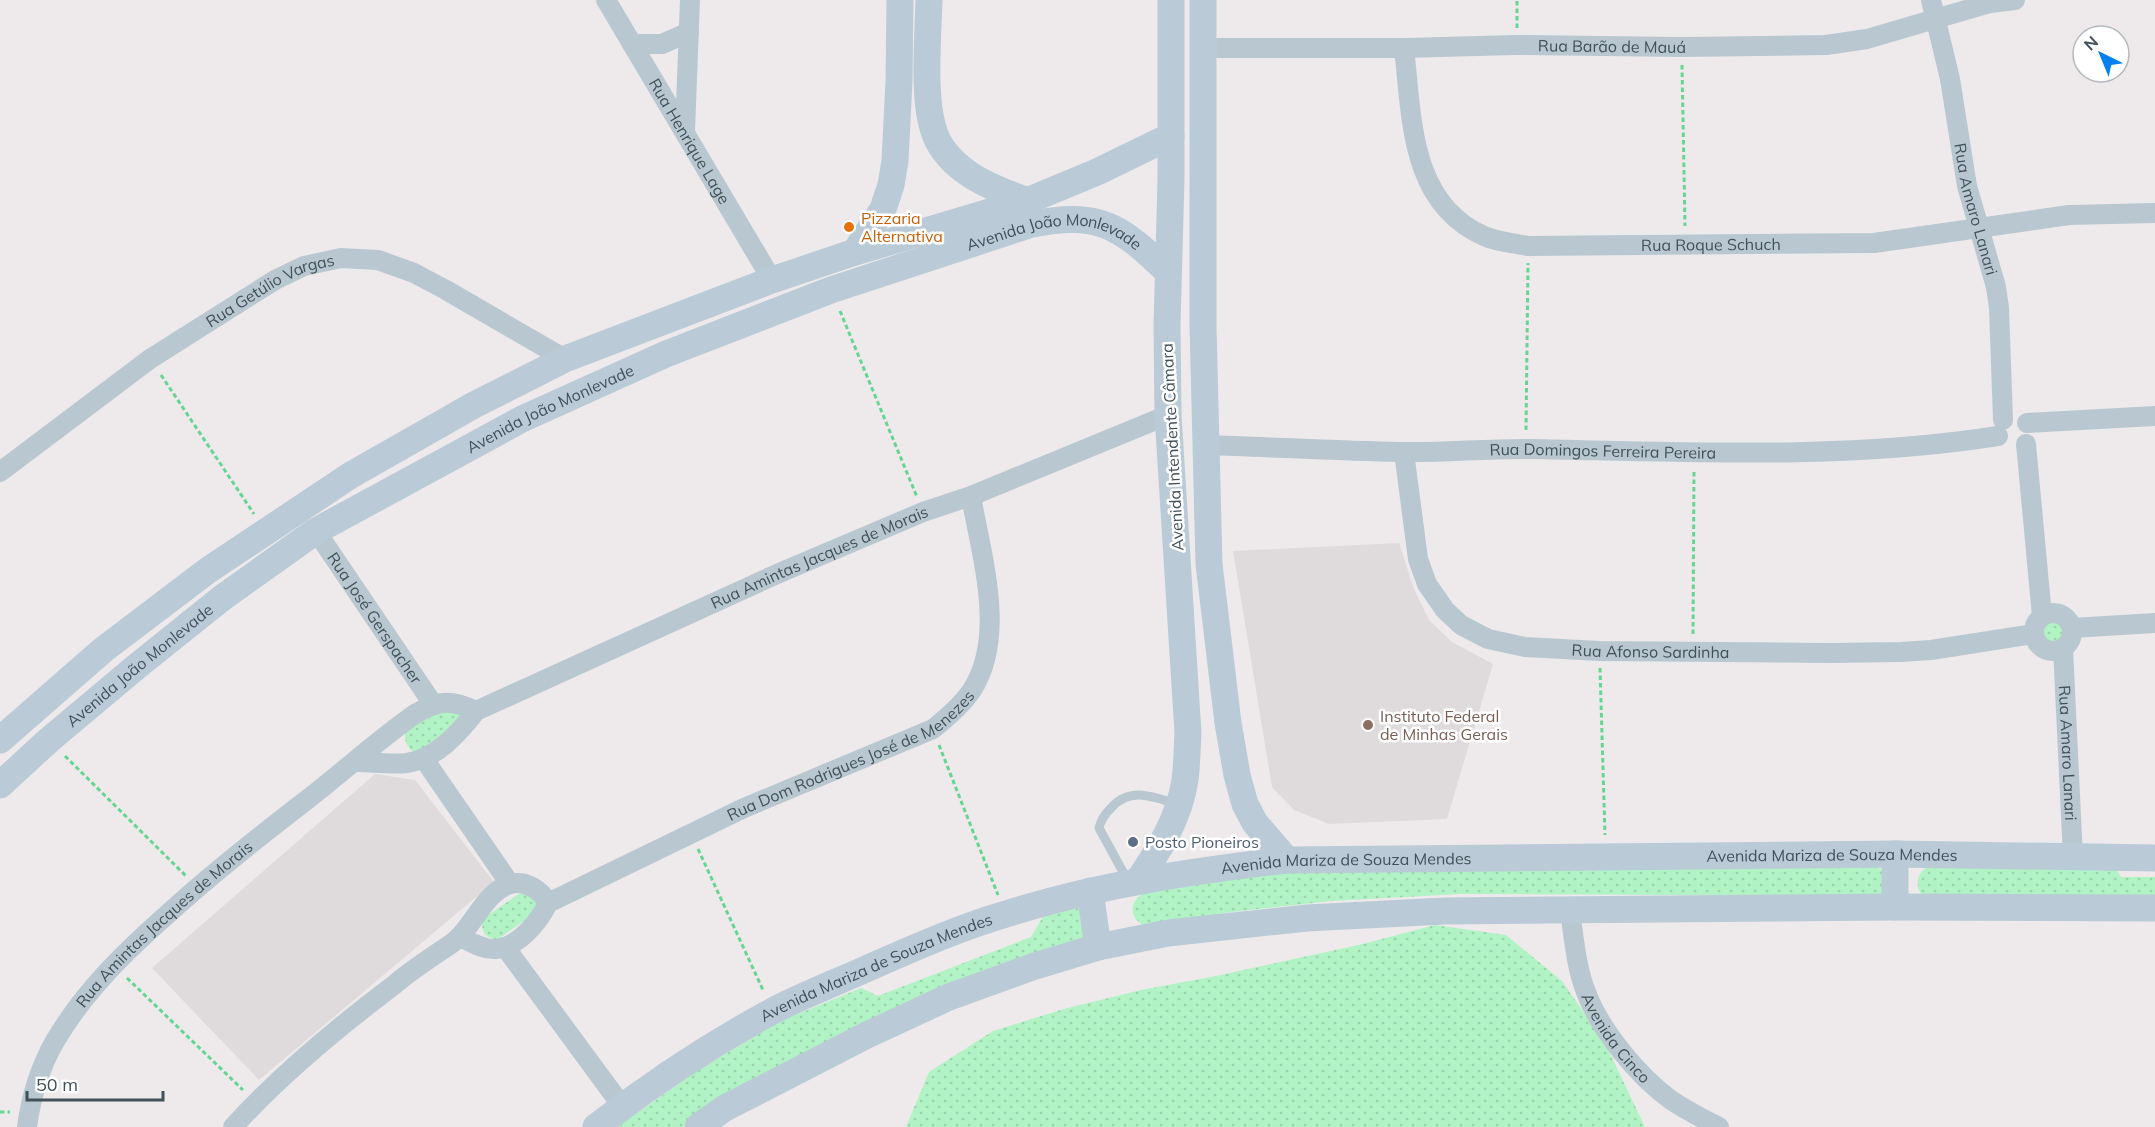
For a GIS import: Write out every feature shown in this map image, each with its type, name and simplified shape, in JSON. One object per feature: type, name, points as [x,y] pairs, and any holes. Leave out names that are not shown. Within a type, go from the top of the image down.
[{"type":"main road","points":[[855,252],[883,209],[891,186],[895,161],[900,81],[900,0]]},
{"type":"main road","points":[[929,0],[928,82],[933,128],[947,154],[956,164],[1029,212]]},
{"type":"main road","name":"Avenida Intendente Câmara","points":[[1134,882],[1161,846],[1180,804],[1185,779],[1188,733],[1168,415],[1171,0]]},
{"type":"main road","name":"Avenida Intendente Câmara","points":[[1203,0],[1203,326],[1209,564],[1228,723],[1237,775],[1245,804],[1255,823],[1287,860]]},
{"type":"main road","points":[[900,81],[928,82]]},
{"type":"main road","name":"Avenida João Monlevade","points":[[0,784],[49,740],[222,598],[316,531],[522,419],[666,354],[1029,212],[1097,172],[1171,136]]},
{"type":"main road","name":"Avenida João Monlevade","points":[[0,740],[103,650],[207,571],[265,531],[361,469],[474,405],[565,359],[772,280],[855,252],[1029,212],[1057,219],[1076,218],[1098,221],[1121,231],[1142,247],[1168,273]]},
{"type":"main road","points":[[659,324],[655,333],[655,342],[666,354]]},
{"type":"main road","points":[[1167,326],[1203,326]]},
{"type":"main road","points":[[1178,565],[1209,564]]},
{"type":"main road","points":[[207,571],[222,598]]},
{"type":"main road","points":[[1895,854],[1895,907]]},
{"type":"main road","name":"Avenida Mariza de Souza Mendes","points":[[596,1127],[622,1106],[701,1053],[773,1011],[903,953],[1005,914],[1090,891],[1134,882],[1287,860],[1895,854],[2155,858]]},
{"type":"main road","points":[[1090,891],[1098,947]]},
{"type":"main road","points":[[698,1127],[725,1108],[867,1035],[949,997],[1032,967],[1098,947],[1168,933],[1307,918],[1444,911],[1895,907],[2155,908]]},
{"type":"street","name":"Rua Henrique Lage","points":[[606,0],[772,280]]},
{"type":"street","points":[[685,131],[690,0]]},
{"type":"street","name":"Rua Amaro Lanari","points":[[1931,0],[1950,80],[1967,186],[1991,268],[1999,308],[2001,428]]},
{"type":"street","name":"Rua Barão de Mauá","points":[[1204,48],[1826,45],[1867,39],[1990,3],[2015,0]]},
{"type":"street","points":[[632,44],[662,44],[689,32]]},
{"type":"street","name":"Rua Roque Schuch","points":[[1404,48],[1420,164],[1428,182],[1450,213],[1471,230],[1486,237],[1528,246],[1874,243],[2069,215],[2155,213]]},
{"type":"street","name":"Rua Getúlio Vargas","points":[[0,472],[150,358],[275,280],[304,266],[341,258],[378,260],[414,273],[565,359]]},
{"type":"street","name":"Rua Amintas Jacques de Morais","points":[[356,762],[406,763],[424,759],[456,735],[476,711],[777,574],[923,512],[971,496],[1168,415]]},
{"type":"street","points":[[2026,444],[2016,449],[2001,442],[2001,428],[2016,416],[2027,423],[2155,416]]},
{"type":"street","points":[[2027,423],[2031,434],[2026,444],[2038,625],[2037,643],[2044,649],[2054,651],[2063,648],[2070,640],[2072,628],[2062,615],[2050,613],[2038,625]]},
{"type":"street","name":"Rua Domingos Ferreira Pereira","points":[[1207,445],[1404,452],[1525,448],[1694,452],[1889,449],[1952,443],[2001,428]]},
{"type":"street","name":"Rua Afonso Sardinha","points":[[1404,452],[1418,559],[1427,584],[1445,610],[1461,625],[1473,633],[1506,644],[1599,651],[1901,652],[1970,645],[2038,625]]},
{"type":"street","name":"Rua Dom Rodrigues José de Menezes","points":[[505,947],[516,941],[532,926],[548,903],[744,808],[933,729],[952,713],[973,689],[987,653],[988,597],[971,496]]},
{"type":"street","name":"Rua José Gerspacher","points":[[316,531],[433,704]]},
{"type":"street","points":[[2072,628],[2155,622]]},
{"type":"street","name":"Rua Amaro Lanari","points":[[2063,648],[2073,858]]},
{"type":"street","points":[[433,704],[453,702],[476,711]]},
{"type":"street","name":"Rua Amintas Jacques de Morais","points":[[27,1127],[38,1080],[54,1042],[78,1006],[112,965],[197,887],[261,834],[356,762],[401,724],[433,704]]},
{"type":"street","points":[[424,759],[510,884]]},
{"type":"street","points":[[233,1127],[302,1059],[394,984],[460,937],[488,901],[510,884],[533,887],[542,893],[548,903]]},
{"type":"street","name":"Avenida Cinco","points":[[1570,911],[1578,964],[1586,993],[1597,1016],[1614,1041],[1630,1061],[1670,1099],[1719,1127]]},
{"type":"street","points":[[460,937],[487,948],[505,947],[622,1106]]},
{"type":"lane","points":[[1134,882],[1098,828],[1102,818],[1115,803],[1130,795],[1143,794],[1180,804]]},
{"type":"path","points":[[1516,45],[1518,0]]},
{"type":"path","points":[[1681,47],[1686,243]]},
{"type":"path","points":[[1525,448],[1528,246]]},
{"type":"path","points":[[831,290],[923,512]]},
{"type":"path","points":[[150,358],[265,531]]},
{"type":"path","points":[[1693,651],[1694,452]]},
{"type":"path","points":[[1599,651],[1606,856]]},
{"type":"path","points":[[933,729],[1005,914]]},
{"type":"path","points":[[49,740],[197,887]]},
{"type":"path","points":[[691,834],[773,1011]]},
{"type":"path","points":[[112,965],[256,1102]]},
{"type":"shaded area","name":"Instituto Federal de Minhas Gerais","points":[[1399,543],[1414,589],[1429,620],[1452,642],[1493,664],[1447,819],[1329,824],[1294,810],[1272,787],[1233,551]]},
{"type":"shaded area","points":[[375,774],[415,780],[494,882],[259,1080],[152,968]]},
{"type":"green space","points":[[2052,616],[2061,620],[2065,629],[2061,638],[2052,642],[2043,638],[2039,629],[2043,620]]},
{"type":"green space","points":[[453,702],[468,716],[417,754],[411,750],[406,742],[405,732]]},
{"type":"green space","points":[[2114,865],[2121,877],[2155,877],[2155,897],[1921,894],[1918,883],[1919,876],[1927,867]]},
{"type":"green space","points":[[1878,867],[1883,871],[1882,896],[1461,894],[1331,901],[1231,912],[1146,926],[1137,920],[1133,912],[1134,902],[1142,894],[1228,878],[1330,869]]},
{"type":"green space","points":[[526,889],[544,907],[498,939],[487,936],[482,926],[484,918]]},
{"type":"green space","points":[[1077,908],[1083,910],[1087,938],[720,1100],[683,1127],[619,1127],[697,1071],[781,1021],[861,988],[878,996],[1031,937],[1044,915]]},
{"type":"green space","points":[[1435,925],[1506,935],[1562,981],[1605,1043],[1645,1127],[906,1127],[929,1072],[993,1031],[1064,1009],[1141,990],[1363,944]]},
{"type":"place","name":"Pizzaria Alternativa","points":[[849,227]]},
{"type":"place","name":"Instituto Federal de Minhas Gerais","points":[[1368,725]]},
{"type":"place","name":"Posto Pioneiros","points":[[1133,842]]}]
